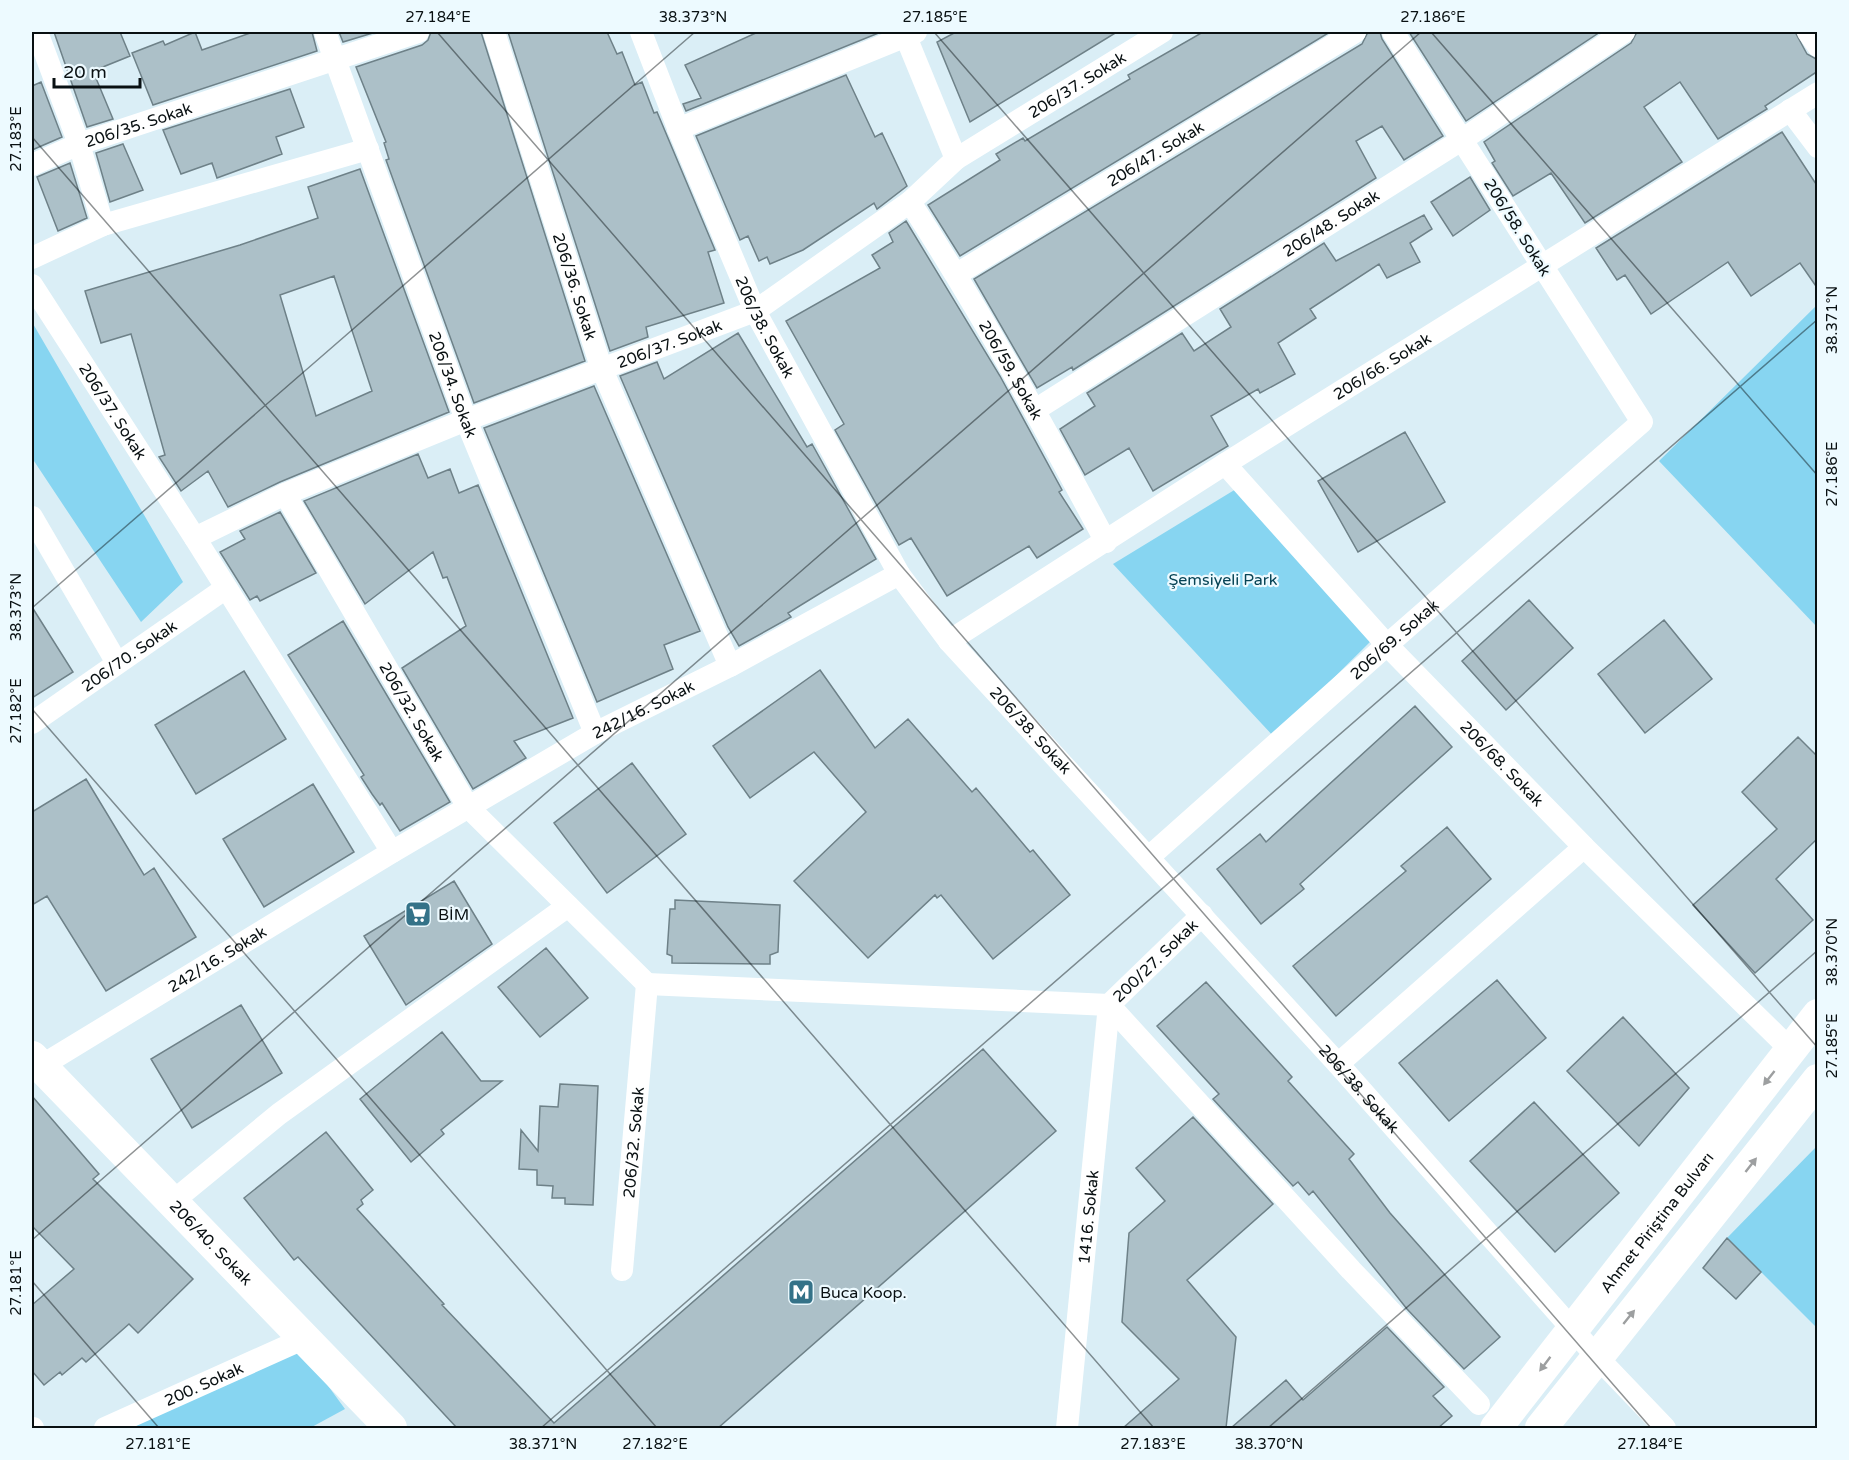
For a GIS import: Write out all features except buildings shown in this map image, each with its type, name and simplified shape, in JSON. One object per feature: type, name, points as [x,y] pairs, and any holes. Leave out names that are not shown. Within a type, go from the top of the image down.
[{"type":"main road","name":"Ahmet Piriştina Bulvarı","points":[[1488,1416],[1572,1328],[1818,1015]]},
{"type":"main road","name":"206/40. Sokak","points":[[36,1061],[391,1428]]},
{"type":"main road","points":[[1541,1428],[1818,1080]]},
{"type":"street","points":[[37,32],[79,144],[103,225]]},
{"type":"street","name":"206/34. Sokak","points":[[326,32],[465,420],[595,733]]},
{"type":"street","name":"206/35. Sokak","points":[[32,165],[79,144],[418,32]]},
{"type":"street","name":"206/36. Sokak","points":[[494,32],[601,367],[730,666]]},
{"type":"street","name":"206/38. Sokak","points":[[641,32],[678,129],[755,311],[899,574],[949,641],[1338,1064],[1597,1357],[1665,1428]]},
{"type":"street","name":"206/37. Sokak","points":[[195,538],[285,494],[465,420],[755,311],[909,202],[956,159],[1162,32]]},
{"type":"street","name":"206/47. Sokak","points":[[957,274],[1355,32]]},
{"type":"street","name":"206/58. Sokak","points":[[1393,32],[1642,422]]},
{"type":"street","name":"206/48. Sokak","points":[[1035,410],[1463,140],[1624,32]]},
{"type":"street","points":[[1808,32],[1818,46]]},
{"type":"street","points":[[678,129],[908,33],[956,159]]},
{"type":"street","name":"206/66. Sokak","points":[[949,641],[1225,464],[1818,93]]},
{"type":"street","points":[[1790,110],[1818,147]]},
{"type":"street","points":[[32,258],[103,225],[368,149]]},
{"type":"street","name":"206/59. Sokak","points":[[909,202],[957,274],[1035,410],[1106,542]]},
{"type":"street","name":"206/37. Sokak","points":[[32,285],[226,588]]},
{"type":"street","name":"206/69. Sokak","points":[[1149,857],[1642,422]]},
{"type":"street","name":"206/68. Sokak","points":[[1225,464],[1387,645],[1584,847],[1791,1050]]},
{"type":"street","name":"206/32. Sokak","points":[[285,494],[468,807],[647,984],[622,1270]]},
{"type":"street","points":[[32,518],[117,663]]},
{"type":"street","name":"242/16. Sokak","points":[[36,1061],[595,733],[730,666],[899,574]]},
{"type":"street","points":[[226,588],[392,852]]},
{"type":"street","name":"206/70. Sokak","points":[[32,723],[226,588]]},
{"type":"street","points":[[1338,1064],[1584,847]]},
{"type":"street","points":[[172,1202],[279,1114],[568,906]]},
{"type":"street","name":"200/27. Sokak","points":[[1109,1005],[1202,915]]},
{"type":"street","points":[[647,984],[1109,1005],[1488,1416]]},
{"type":"street","name":"1416. Sokak","points":[[1067,1428],[1109,1005]]},
{"type":"street","name":"200. Sokak","points":[[105,1428],[303,1339]]},
{"type":"green space","points":[[1817,305],[1817,627],[1659,461]]},
{"type":"green space","points":[[32,322],[183,582],[141,622],[32,458]]},
{"type":"green space","name":"Şemsiyeli Park","points":[[1236,489],[1371,641],[1274,737],[1113,564]]},
{"type":"green space","points":[[1817,1146],[1817,1328],[1727,1238]]},
{"type":"green space","points":[[299,1346],[345,1409],[310,1428],[118,1428]]},
{"type":"place","name":"BİM","points":[[418,914]]},
{"type":"place","name":"Buca Koop.","points":[[801,1292]]}]
